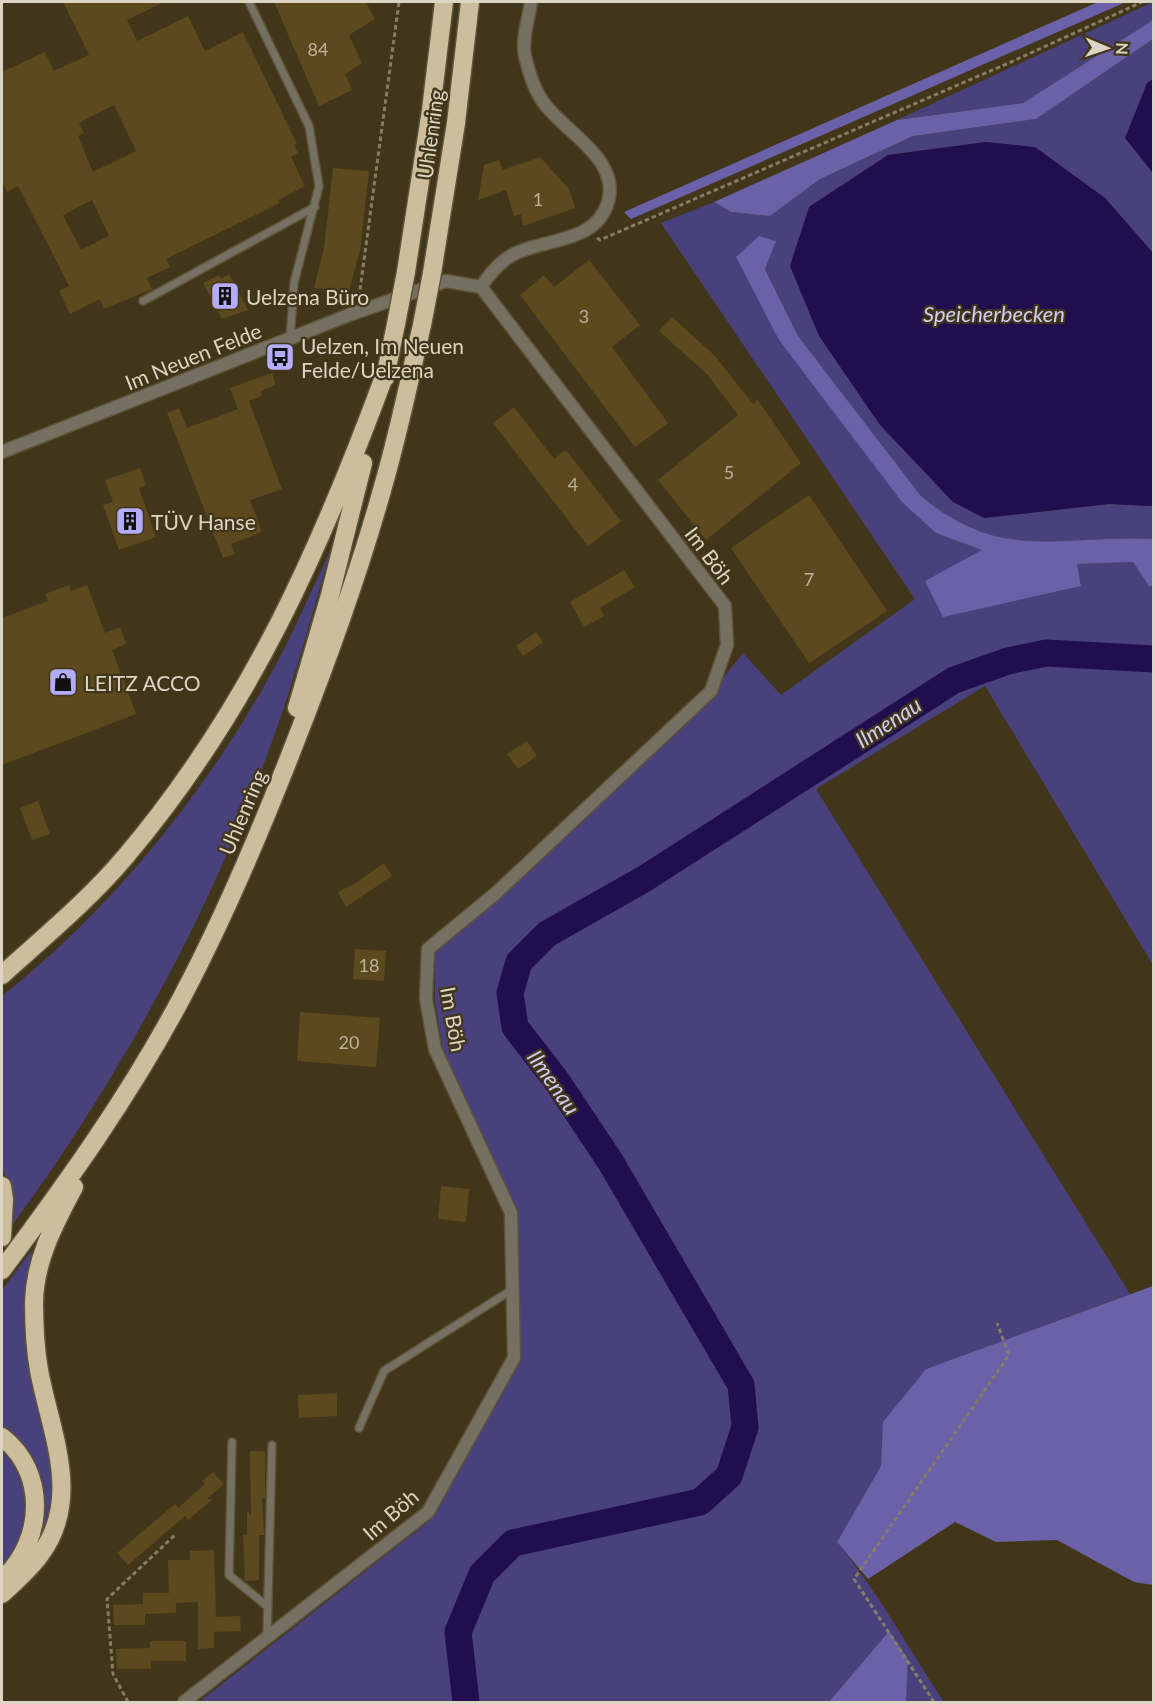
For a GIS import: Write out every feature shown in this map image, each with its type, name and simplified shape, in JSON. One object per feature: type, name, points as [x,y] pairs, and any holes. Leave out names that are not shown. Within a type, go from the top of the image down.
[{"type":"highway","name":"Uhlenring","points":[[388,366],[406,272],[431,111],[444,2]]},
{"type":"highway","name":"Uhlenring","points":[[2,1270],[99,1135],[181,998],[263,824],[323,671],[356,576],[385,481],[422,325],[456,123],[470,2]]},
{"type":"highway","points":[[263,824],[330,595],[388,366]]},
{"type":"highway","points":[[2,975],[73,912],[125,858],[209,749],[241,696],[297,592],[345,481],[388,366]]},
{"type":"highway","points":[[2,1594],[41,1554],[54,1527],[62,1497],[61,1465],[55,1429],[38,1363],[34,1299],[38,1269],[47,1239],[99,1135]]},
{"type":"highway","points":[[2,1186],[4,1199],[2,1237]]},
{"type":"highway","points":[[2,1437],[22,1458],[31,1478],[35,1507],[31,1540],[15,1568],[2,1580]]},
{"type":"street","points":[[475,286],[510,256],[588,230],[601,218],[609,200],[608,176],[600,161],[541,99],[524,54],[531,2]]},
{"type":"street","name":"Im Neuen Felde","points":[[2,452],[349,315],[446,281],[475,286]]},
{"type":"street","name":"Im Böh","points":[[184,1702],[428,1512],[514,1358],[511,1213],[435,1049],[426,999],[428,949],[496,893],[711,691],[727,645],[724,606],[475,286]]},
{"type":"lane","points":[[249,2],[309,126],[319,186],[294,283],[290,339]]},
{"type":"lane","points":[[143,301],[315,207]]},
{"type":"lane","points":[[359,1428],[384,1371],[513,1289]]},
{"type":"lane","points":[[232,1442],[229,1575],[268,1607]]},
{"type":"lane","points":[[267,1638],[272,1445]]},
{"type":"path","points":[[349,315],[358,300],[399,2]]},
{"type":"path","points":[[588,230],[600,240],[1011,62],[1142,2]]},
{"type":"path","points":[[934,1702],[854,1579],[1009,1355],[997,1323]]},
{"type":"path","points":[[129,1702],[113,1674],[106,1599],[176,1534]]},
{"type":"shaded area","points":[[1098,2],[1126,2],[631,219],[624,212]]},
{"type":"shaded area","points":[[1153,2],[1153,20],[1023,103],[897,120]]},
{"type":"shaded area","points":[[1153,20],[1153,39],[1036,119],[913,136],[820,179],[770,216],[731,212],[714,202],[897,120],[1023,103]]},
{"type":"shaded area","points":[[1153,39],[1153,79],[1147,83],[1126,138],[1153,173],[1153,253],[1105,198],[986,142],[888,155],[809,207],[984,518],[1109,504],[1153,506],[1153,539],[1032,541],[1006,538],[979,531],[951,517],[921,496],[798,336],[765,268],[736,257],[936,533],[1081,585],[1076,564],[1133,562],[1149,585],[1153,586],[1153,965],[985,686],[816,789],[1130,1294],[926,1369],[884,1422],[881,1466],[837,1542],[880,1601],[944,1702],[906,1702],[908,1659],[889,1631],[829,1702],[199,1702],[429,1521],[520,1356],[515,1211],[443,1050],[435,1001],[435,953],[500,897],[701,706],[743,653],[781,695],[915,599],[661,223],[714,202],[731,212],[770,216],[820,179],[913,136],[1036,119]]},
{"type":"shaded area","points":[[759,236],[776,241],[765,269],[798,336],[921,496],[951,517],[979,531],[1006,538],[1032,541],[1153,539],[1153,586],[1149,586],[1133,562],[1077,564],[1081,586],[943,617],[925,581],[982,550],[936,533],[902,502],[779,340],[736,257]]},
{"type":"shaded area","points":[[332,547],[281,716],[229,851],[198,917],[165,982],[92,1108],[11,1227],[11,1197],[2,1166],[2,996],[74,933],[108,898],[141,862],[200,785],[228,746],[275,667]]},
{"type":"shaded area","points":[[32,1250],[26,1304],[26,1337],[30,1366],[53,1466],[53,1492],[48,1519],[36,1548],[41,1526],[22,1447],[2,1427],[2,1290]]},
{"type":"shaded area","points":[[1153,1286],[1153,1585],[1134,1582],[1057,1540],[996,1542],[955,1522],[868,1579],[837,1542],[881,1466],[883,1422],[926,1369]]},
{"type":"shaded area","points":[[2,1447],[20,1477],[27,1507],[21,1537],[2,1567]]},
{"type":"shaded area","points":[[889,1631],[908,1659],[906,1702],[829,1702]]},
{"type":"water","points":[[1153,79],[1153,173],[1125,138],[1147,83]]},
{"type":"water","name":"Speicherbecken","points":[[986,142],[1035,147],[1105,198],[1153,253],[1153,506],[1109,504],[984,518],[953,502],[880,425],[819,336],[790,266],[809,207],[888,155]]},
{"type":"building","points":[[63,2],[164,2],[127,20],[137,41],[188,16],[205,51],[243,32],[297,144],[294,145],[298,153],[291,157],[305,186],[278,200],[280,203],[166,259],[170,267],[147,278],[152,289],[104,309],[100,299],[70,314],[59,291],[69,286],[18,186],[7,192],[2,181],[2,72],[45,52],[54,71],[89,55]],"holes":[[[114,105],[136,151],[93,172],[78,136],[84,133],[79,123]],[[92,200],[109,236],[81,250],[63,215]]]},
{"type":"building","points":[[274,2],[366,2],[375,19],[349,35],[362,63],[345,74],[352,90],[319,106]]},
{"type":"building","points":[[540,157],[569,189],[575,208],[523,226],[521,214],[514,216],[506,190],[478,200],[484,165],[499,160],[503,170]]},
{"type":"building","points":[[333,168],[369,171],[360,250],[349,291],[314,288],[324,248]]},
{"type":"building","points":[[589,260],[640,325],[612,347],[668,423],[635,447],[520,295],[544,275],[554,287]]},
{"type":"building","name":"Uelzena Büro","points":[[229,274],[248,310],[222,319],[203,283],[219,275],[221,279]]},
{"type":"building","points":[[672,317],[715,356],[753,404],[758,400],[801,463],[706,540],[658,480],[738,415],[707,374],[659,331]]},
{"type":"building","points":[[272,373],[276,385],[260,391],[262,396],[249,401],[282,489],[250,500],[262,532],[231,544],[235,554],[223,558],[167,413],[179,408],[187,428],[238,409],[230,388]]},
{"type":"building","points":[[514,407],[554,459],[566,450],[621,521],[588,546],[493,423]]},
{"type":"building","name":"TÜV Hanse","points":[[140,468],[146,485],[139,488],[156,537],[119,550],[103,505],[113,502],[105,480]]},
{"type":"building","points":[[809,495],[887,611],[809,663],[731,548]]},
{"type":"building","points":[[624,570],[635,587],[600,608],[604,616],[584,627],[570,602]]},
{"type":"building","name":"LEITZ ACCO","points":[[69,585],[71,591],[87,585],[105,633],[120,627],[126,644],[112,650],[136,714],[2,765],[2,618],[48,601],[45,594]]},
{"type":"building","points":[[536,632],[543,642],[523,656],[516,646]]},
{"type":"building","points":[[527,741],[537,756],[518,769],[507,754]]},
{"type":"building","points":[[38,801],[50,834],[32,840],[20,808]]},
{"type":"building","points":[[384,863],[392,876],[346,907],[338,892],[356,883]]},
{"type":"building","points":[[355,949],[386,951],[384,981],[353,979]]},
{"type":"building","points":[[300,1012],[380,1018],[376,1067],[297,1061]]},
{"type":"building","points":[[441,1186],[469,1189],[466,1222],[438,1219]]},
{"type":"building","points":[[337,1393],[337,1416],[299,1418],[298,1395]]},
{"type":"building","points":[[250,1451],[265,1451],[265,1498],[262,1498],[264,1535],[259,1535],[259,1580],[245,1581],[243,1535],[247,1535],[247,1511],[251,1516]]},
{"type":"building","points":[[213,1472],[224,1484],[207,1499],[213,1499],[188,1520],[185,1516],[128,1565],[117,1553],[175,1504],[178,1508],[205,1484],[202,1481]]},
{"type":"building","points":[[214,1550],[216,1617],[240,1616],[241,1631],[214,1632],[214,1648],[198,1649],[198,1602],[176,1603],[176,1613],[145,1614],[145,1625],[114,1625],[113,1605],[143,1604],[143,1593],[169,1593],[168,1560],[190,1560],[190,1551]]},
{"type":"building","points":[[150,1641],[186,1641],[186,1661],[151,1661],[151,1669],[117,1669],[116,1649],[150,1648]]},
{"type":"waterway","name":"Ilmenau","points":[[466,1702],[458,1632],[482,1574],[513,1543],[700,1502],[729,1476],[745,1427],[741,1385],[610,1161],[556,1080],[515,1027],[510,993],[519,962],[547,934],[644,879],[954,680],[1008,661],[1046,653],[1154,659]]},
{"type":"place","name":"Uelzena Büro","points":[[225,296]]},
{"type":"place","name":"Uelzen, Im Neuen Felde/Uelzena","points":[[280,357]]},
{"type":"place","name":"TÜV Hanse","points":[[130,521]]},
{"type":"place","name":"LEITZ ACCO","points":[[63,682]]}]
